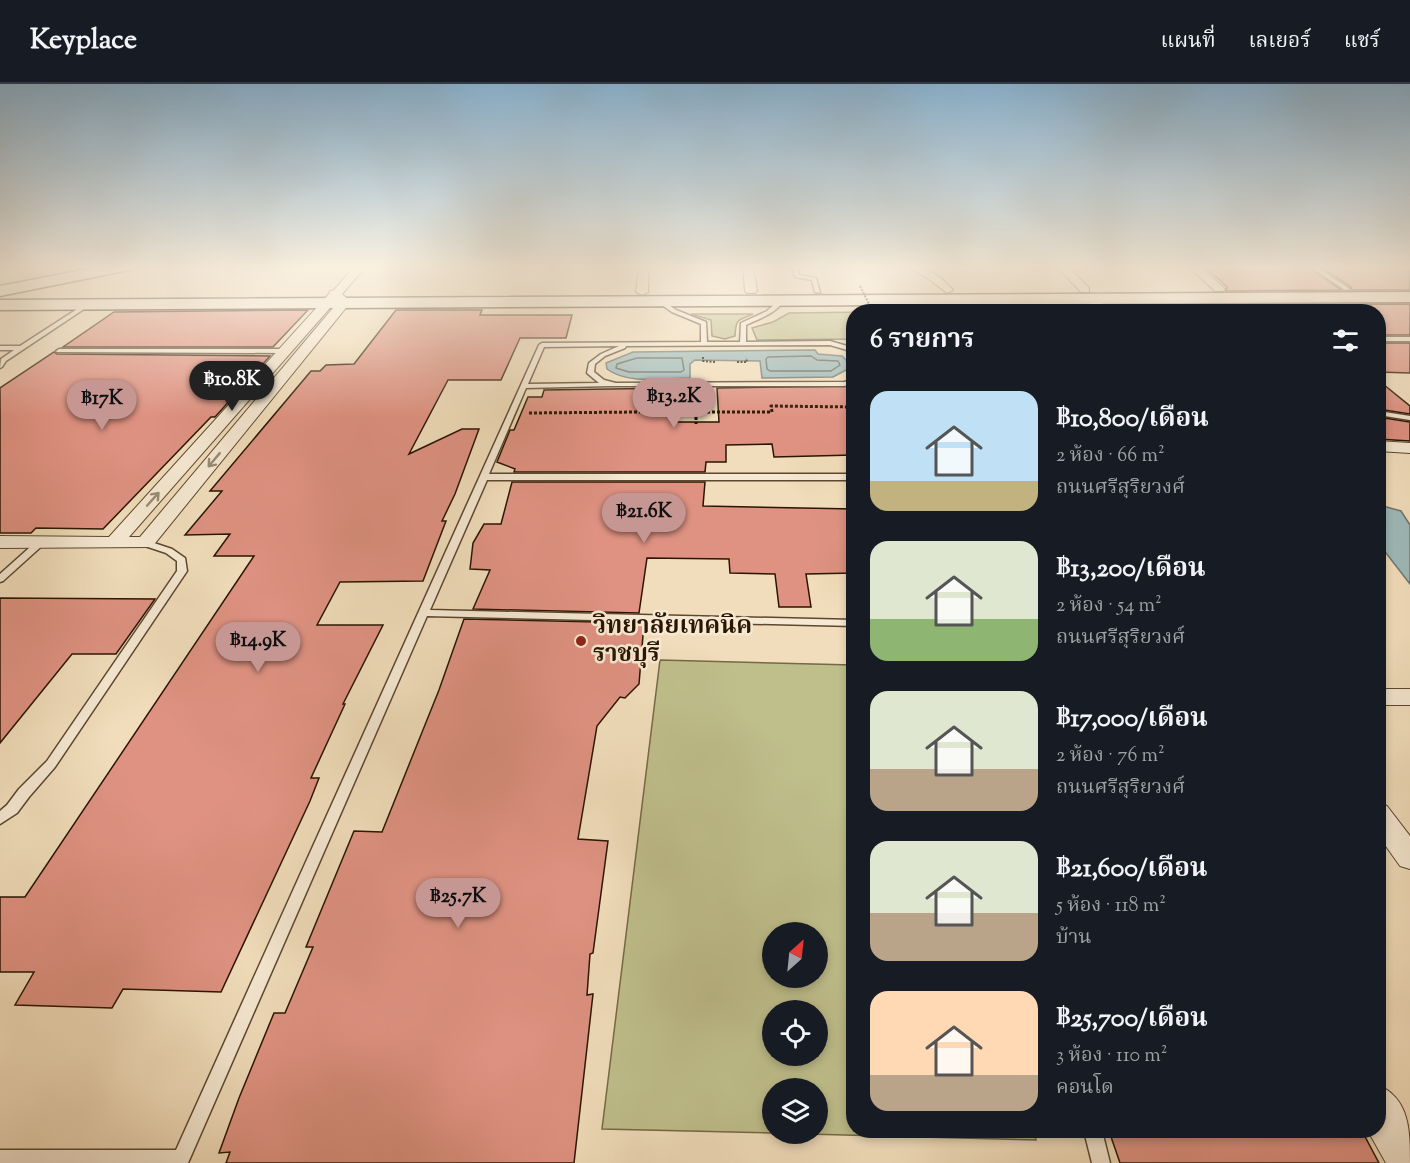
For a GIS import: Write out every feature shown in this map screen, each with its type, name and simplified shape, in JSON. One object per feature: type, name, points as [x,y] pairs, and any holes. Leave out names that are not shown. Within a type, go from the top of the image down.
[{"type":"street","points":[[114,543],[284,351],[318,316]]},
{"type":"street","points":[[0,542],[144,543],[242,426],[322,316]]},
{"type":"street","points":[[217,426],[242,426]]},
{"type":"street","points":[[1386,446],[1410,448]]},
{"type":"street","points":[[1386,697],[1410,697]]},
{"type":"street","points":[[1386,825],[1410,857]]},
{"type":"street","points":[[1386,1120],[1410,1163]]},
{"type":"lane","points":[[0,366],[3,360],[69,316]]},
{"type":"lane","points":[[687,316],[704,323],[704,344]]},
{"type":"lane","points":[[742,344],[743,324],[762,316]]},
{"type":"lane","points":[[1386,339],[1410,339]]},
{"type":"lane","points":[[0,1159],[180,1161],[542,345],[846,343]]},
{"type":"lane","points":[[616,385],[602,382],[590,373],[592,363],[603,355],[625,346],[654,344]]},
{"type":"lane","points":[[830,344],[846,348]]},
{"type":"lane","points":[[0,348],[20,348]]},
{"type":"lane","points":[[59,351],[284,351]]},
{"type":"lane","points":[[524,386],[846,383]]},
{"type":"lane","points":[[1386,414],[1410,418]]},
{"type":"lane","points":[[483,477],[846,477]]},
{"type":"lane","points":[[0,579],[41,542]]},
{"type":"lane","points":[[0,818],[12,809],[51,764],[182,571],[182,560],[169,551],[144,543]]},
{"type":"lane","points":[[423,613],[846,623]]},
{"type":"lane","points":[[1095,1138],[1101,1163]]},
{"type":"path","points":[[736,362],[746,360]]},
{"type":"path","points":[[703,361],[716,362]]},
{"type":"path","points":[[696,384],[696,424]]},
{"type":"path","points":[[652,412],[772,412],[771,406],[846,407]]},
{"type":"path","points":[[528,413],[640,412]]},
{"type":"green space","points":[[699,316],[748,316],[737,323],[735,336],[725,339],[712,336],[711,320]]},
{"type":"green space","points":[[783,316],[846,316],[846,339],[757,340],[752,328]]},
{"type":"green space","points":[[660,660],[846,665],[846,1135],[828,1135],[828,1078],[762,1078],[762,1133],[602,1129]]},
{"type":"green space","points":[[959,1138],[1036,1138],[1036,1140]]},
{"type":"water","points":[[815,350],[818,354],[842,356],[846,360],[846,370],[833,377],[762,378],[760,361],[695,360],[690,364],[690,378],[647,380],[625,377],[607,369],[606,363],[633,352]]},
{"type":"water","points":[[1386,507],[1401,511],[1410,525],[1410,584],[1386,553]]},
{"type":"building","points":[[108,316],[302,316],[273,347],[63,347]]},
{"type":"building","points":[[391,316],[572,316],[566,338],[520,338],[501,380],[448,380],[409,454],[462,429],[479,429],[455,494],[442,521],[446,521],[423,581],[340,582],[317,625],[383,625],[343,704],[345,704],[311,778],[319,778],[310,801],[221,992],[123,989],[112,1008],[15,1005],[34,972],[0,972],[0,897],[25,897],[254,556],[214,556],[230,534],[185,535],[222,491],[210,491],[311,371],[320,371],[326,365],[354,364]]},
{"type":"building","points":[[1386,316],[1410,316],[1410,335],[1386,335]]},
{"type":"building","points":[[1386,343],[1410,343],[1410,373],[1386,372]]},
{"type":"building","points":[[54,352],[57,354],[270,356],[215,417],[211,417],[103,529],[36,528],[31,533],[0,533],[0,388]]},
{"type":"building","points":[[846,386],[846,455],[774,457],[772,444],[726,445],[726,462],[706,462],[705,472],[514,472],[515,469],[497,462],[510,430],[514,430],[528,397],[542,397],[544,390],[676,388],[676,422],[719,422],[717,388]]},
{"type":"building","points":[[1386,386],[1410,406],[1410,414],[1386,410]]},
{"type":"building","points":[[1386,418],[1410,422],[1410,441],[1386,440]]},
{"type":"building","points":[[512,482],[705,482],[703,506],[846,509],[846,573],[806,574],[811,607],[779,607],[775,574],[730,573],[729,559],[647,558],[639,613],[473,609],[490,570],[470,569],[473,543],[484,524],[501,524]]},
{"type":"building","points":[[0,598],[155,599],[116,654],[72,654],[0,743]]},
{"type":"building","points":[[464,619],[644,623],[639,684],[625,698],[620,697],[597,726],[578,839],[608,841],[593,953],[590,954],[587,995],[593,994],[574,1163],[226,1163],[230,1152],[219,1153],[274,1013],[285,1013],[313,947],[306,947],[354,831],[382,832],[439,690]]},
{"type":"building","points":[[1111,1138],[1366,1138],[1379,1163],[1120,1163]]},
{"type":"place","name":"วิทยาลัยเทคนิค ราชบุรี","points":[[581,641]]}]
